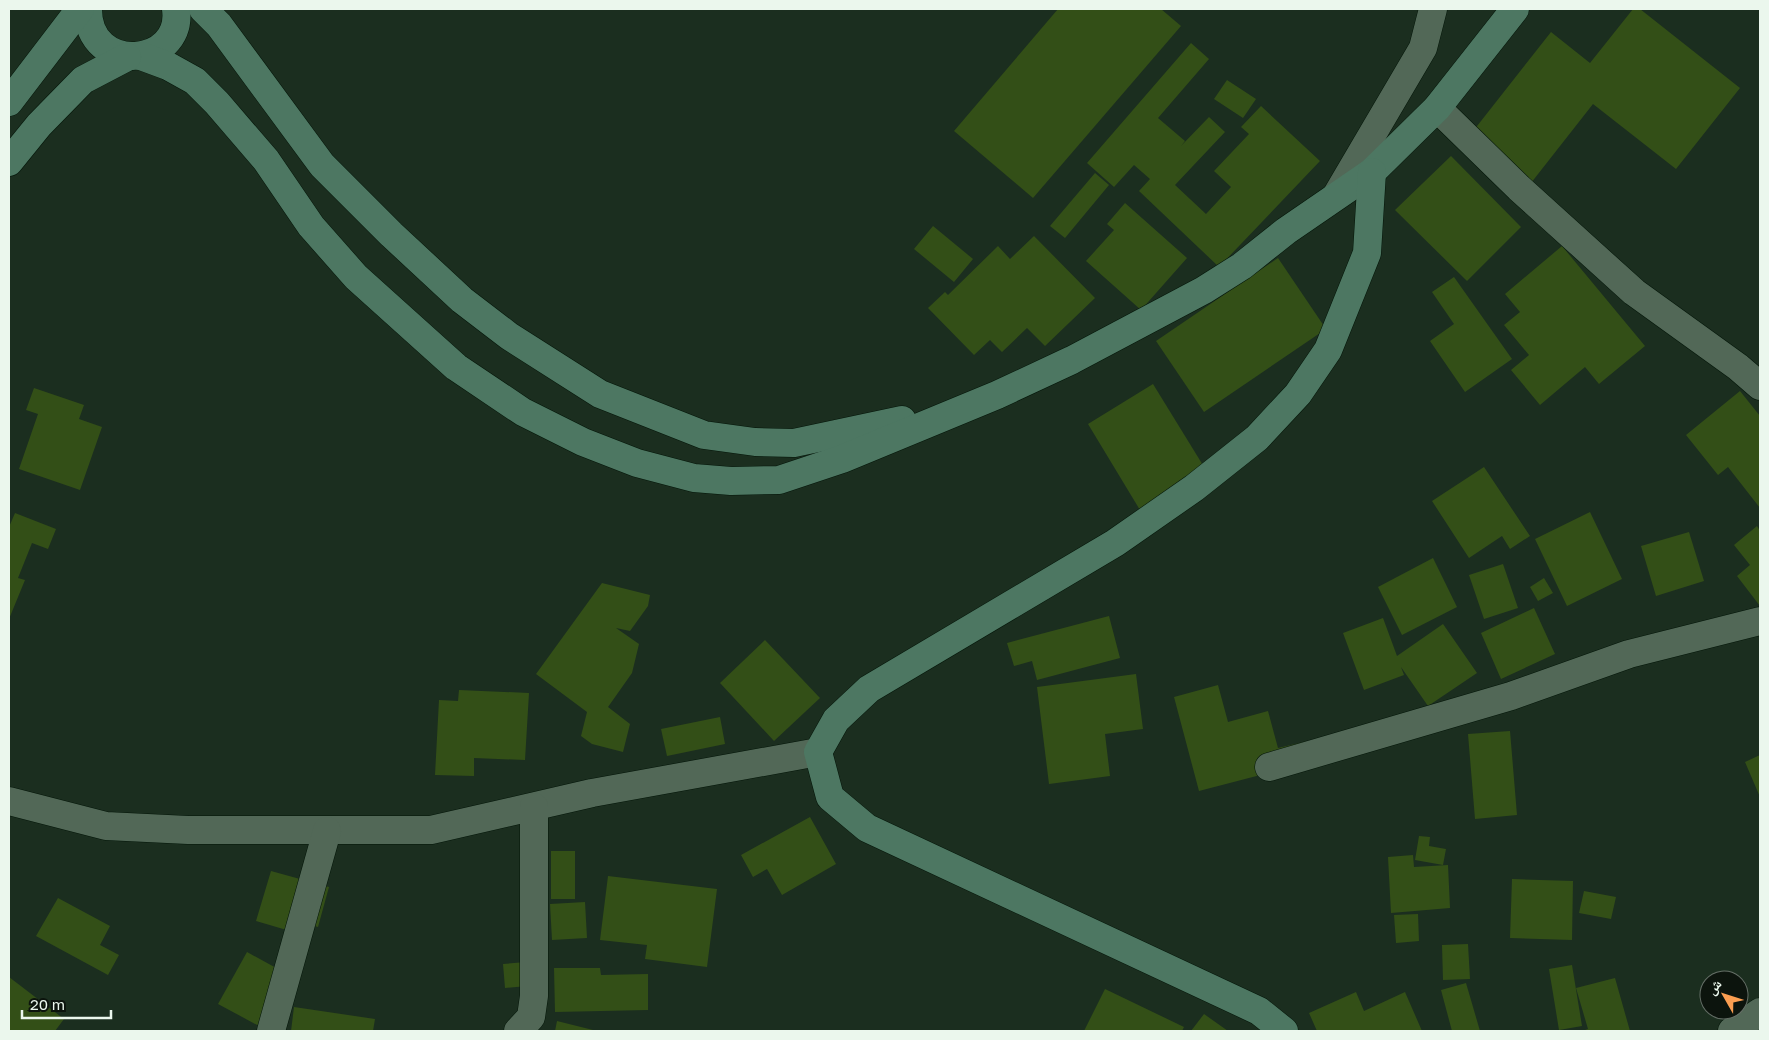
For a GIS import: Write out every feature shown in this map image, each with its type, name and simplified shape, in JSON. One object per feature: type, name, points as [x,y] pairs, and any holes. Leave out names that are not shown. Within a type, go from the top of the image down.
[{"type":"main road","points":[[9,102],[80,9]]},
{"type":"main road","points":[[88,9],[88,20],[93,34],[102,45],[114,53],[134,56],[168,66],[195,81],[217,103],[266,160],[311,226],[356,278],[456,367],[523,412],[583,442],[637,463],[694,478],[731,481],[780,480],[842,459],[1072,360],[1204,290],[1242,266],[1286,231],[1372,172],[1437,108],[1516,9]]},
{"type":"main road","points":[[9,162],[39,125],[83,80],[134,56],[155,51],[166,42],[174,29],[176,9]]},
{"type":"main road","points":[[203,9],[219,25],[322,165],[391,234],[462,300],[509,336],[600,394],[704,435],[755,442],[794,443],[965,407]]},
{"type":"main road","points":[[1284,1031],[1259,1011],[867,828],[830,797],[818,752],[836,720],[869,690],[1115,543],[1194,488],[1257,438],[1298,394],[1328,350],[1367,253],[1372,172]]},
{"type":"street","points":[[1336,196],[1423,48],[1433,9]]},
{"type":"street","points":[[1437,108],[1519,188],[1634,292],[1738,367],[1760,386]]},
{"type":"street","points":[[1269,767],[1511,696],[1630,654],[1760,621]]},
{"type":"street","points":[[9,801],[106,826],[188,830],[431,830],[592,793],[818,752]]},
{"type":"street","points":[[518,1031],[531,1017],[534,996],[534,807]]},
{"type":"street","points":[[272,1031],[327,831]]},
{"type":"street","points":[[1732,1031],[1760,1012]]},
{"type":"building","points":[[1058,9],[1161,9],[1181,26],[1033,198],[954,131]]},
{"type":"building","points":[[1633,9],[1640,9],[1740,88],[1676,169],[1593,104],[1531,183],[1470,135],[1551,32],[1590,63]]},
{"type":"building","points":[[1191,43],[1209,59],[1158,118],[1185,141],[1181,146],[1209,117],[1225,132],[1175,185],[1206,214],[1231,187],[1214,171],[1249,134],[1241,127],[1261,106],[1320,161],[1219,267],[1139,191],[1150,179],[1134,165],[1114,187],[1087,163]]},
{"type":"building","points":[[1227,80],[1256,99],[1243,118],[1214,99]]},
{"type":"building","points":[[1451,156],[1521,227],[1467,281],[1395,210]]},
{"type":"building","points":[[1095,173],[1109,185],[1065,238],[1050,226]]},
{"type":"building","points":[[1125,203],[1187,258],[1141,310],[1086,261],[1114,230],[1107,224]]},
{"type":"building","points":[[933,226],[973,259],[954,282],[914,249]]},
{"type":"building","points":[[1034,236],[1095,298],[1045,346],[1027,328],[1002,352],[990,340],[974,355],[928,308],[945,292],[948,295],[998,246],[1010,259]]},
{"type":"building","points":[[1562,246],[1645,346],[1599,384],[1585,367],[1540,405],[1511,370],[1529,355],[1504,325],[1520,312],[1505,294]]},
{"type":"building","points":[[1278,258],[1326,329],[1204,412],[1156,341]]},
{"type":"building","points":[[1454,277],[1512,359],[1465,392],[1430,341],[1454,324],[1432,292]]},
{"type":"building","points":[[1153,384],[1209,475],[1143,515],[1088,424]]},
{"type":"building","points":[[34,388],[84,405],[79,419],[102,427],[80,490],[19,469],[38,414],[26,410]]},
{"type":"building","points":[[1740,391],[1760,416],[1760,508],[1728,467],[1718,475],[1686,435]]},
{"type":"building","points":[[1484,467],[1530,536],[1510,549],[1502,536],[1469,558],[1432,501]]},
{"type":"building","points":[[1590,512],[1622,579],[1567,606],[1535,539]]},
{"type":"building","points":[[15,513],[56,529],[48,549],[32,543],[18,578],[25,580],[9,619],[9,527]]},
{"type":"building","points":[[1757,526],[1760,531],[1760,606],[1737,576],[1750,565],[1734,545]]},
{"type":"building","points":[[1689,532],[1704,581],[1656,596],[1641,546]]},
{"type":"building","points":[[1433,558],[1457,607],[1402,635],[1378,587]]},
{"type":"building","points":[[1503,564],[1518,608],[1484,619],[1469,575]]},
{"type":"building","points":[[1544,578],[1553,593],[1538,601],[1530,587]]},
{"type":"building","points":[[602,583],[650,595],[648,606],[630,631],[616,628],[639,644],[632,673],[608,707],[630,724],[623,752],[592,744],[581,736],[587,712],[536,674]]},
{"type":"building","points":[[1534,608],[1555,654],[1501,679],[1481,633]]},
{"type":"building","points":[[1109,616],[1120,658],[1037,680],[1032,661],[1014,666],[1007,643]]},
{"type":"building","points":[[1383,618],[1397,656],[1443,624],[1477,673],[1428,706],[1401,667],[1404,675],[1364,690],[1343,633]]},
{"type":"building","points":[[765,640],[820,698],[774,741],[720,683]]},
{"type":"building","points":[[1136,674],[1143,729],[1105,734],[1110,776],[1049,784],[1037,687]]},
{"type":"building","points":[[1218,685],[1228,722],[1268,711],[1278,748],[1363,728],[1283,769],[1199,791],[1174,697]]},
{"type":"building","points":[[459,690],[529,693],[525,760],[474,758],[474,776],[435,775],[439,700],[458,701]]},
{"type":"building","points":[[720,717],[725,744],[667,756],[661,729]]},
{"type":"building","points":[[1510,731],[1517,815],[1475,819],[1468,734]]},
{"type":"building","points":[[1760,755],[1760,797],[1745,762]]},
{"type":"building","points":[[810,817],[836,864],[782,895],[767,869],[753,877],[741,855]]},
{"type":"building","points":[[1419,836],[1430,837],[1429,846],[1446,849],[1443,865],[1415,860]]},
{"type":"building","points":[[551,851],[575,851],[575,899],[551,899]]},
{"type":"building","points":[[1413,855],[1414,867],[1448,865],[1450,908],[1391,913],[1388,857]]},
{"type":"building","points":[[271,871],[329,887],[318,927],[293,920],[290,931],[256,921]]},
{"type":"building","points":[[608,876],[717,889],[707,967],[645,959],[647,945],[600,940]]},
{"type":"building","points":[[1512,879],[1573,881],[1572,940],[1510,938]]},
{"type":"building","points":[[1584,891],[1616,897],[1611,919],[1579,913]]},
{"type":"building","points":[[58,898],[110,926],[100,945],[119,955],[108,975],[36,936]]},
{"type":"building","points":[[585,902],[587,938],[552,940],[550,904]]},
{"type":"building","points":[[1418,914],[1419,941],[1396,943],[1394,915]]},
{"type":"building","points":[[1468,944],[1470,979],[1443,980],[1442,945]]},
{"type":"building","points":[[247,952],[287,974],[259,1026],[218,1004]]},
{"type":"building","points":[[526,962],[528,986],[505,988],[503,964]]},
{"type":"building","points":[[1572,965],[1582,1026],[1559,1030],[1549,969]]},
{"type":"building","points":[[554,968],[600,968],[601,975],[648,974],[648,1010],[555,1012]]},
{"type":"building","points":[[9,977],[64,1019],[55,1031],[9,1031]]},
{"type":"building","points":[[1615,978],[1630,1031],[1582,1031],[1588,1029],[1576,988]]},
{"type":"building","points":[[1466,983],[1480,1031],[1452,1031],[1441,990]]},
{"type":"building","points":[[1105,989],[1184,1027],[1182,1031],[1084,1031]]},
{"type":"building","points":[[1356,992],[1364,1011],[1405,992],[1422,1031],[1317,1031],[1309,1013]]},
{"type":"building","points":[[294,1007],[375,1019],[373,1031],[291,1031]]},
{"type":"building","points":[[1204,1014],[1228,1031],[1191,1031]]},
{"type":"building","points":[[557,1021],[597,1031],[555,1031]]}]
